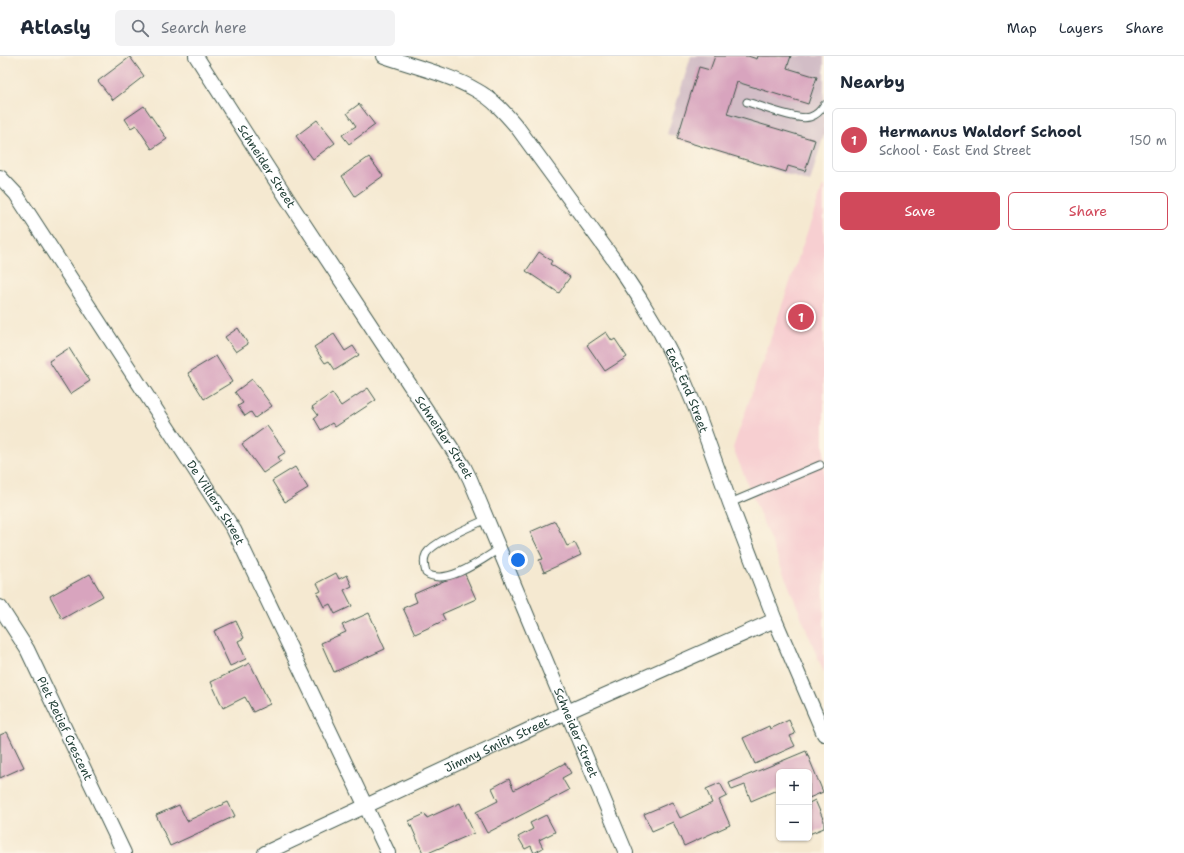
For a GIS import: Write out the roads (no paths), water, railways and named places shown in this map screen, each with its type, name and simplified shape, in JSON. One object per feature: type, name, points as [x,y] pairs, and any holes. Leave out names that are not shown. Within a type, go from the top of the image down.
[{"type":"street","name":"Schneider Street","points":[[196,56],[458,457],[470,479],[626,853]]},
{"type":"street","name":"East End Street","points":[[384,56],[461,82],[476,90],[501,109],[517,127],[617,264],[640,299],[661,334],[680,371],[696,409],[775,620],[824,734]]},
{"type":"street","name":"De Villiers Street","points":[[0,177],[16,194],[234,530],[364,806],[388,853]]},
{"type":"street","name":"Piet Retief Crescent","points":[[0,607],[27,649],[124,853]]},
{"type":"street","name":"Jimmy Smith Street","points":[[264,853],[567,712],[775,620]]},
{"type":"lane","points":[[747,102],[803,118],[814,115],[820,111],[824,105]]},
{"type":"lane","points":[[730,503],[820,465]]},
{"type":"lane","points":[[486,519],[454,534],[430,549],[426,554],[424,562],[426,572],[434,576],[447,576],[465,569],[499,550]]},
{"type":"place","name":"Hermanus Waldorf School","points":[[801,317]]}]
